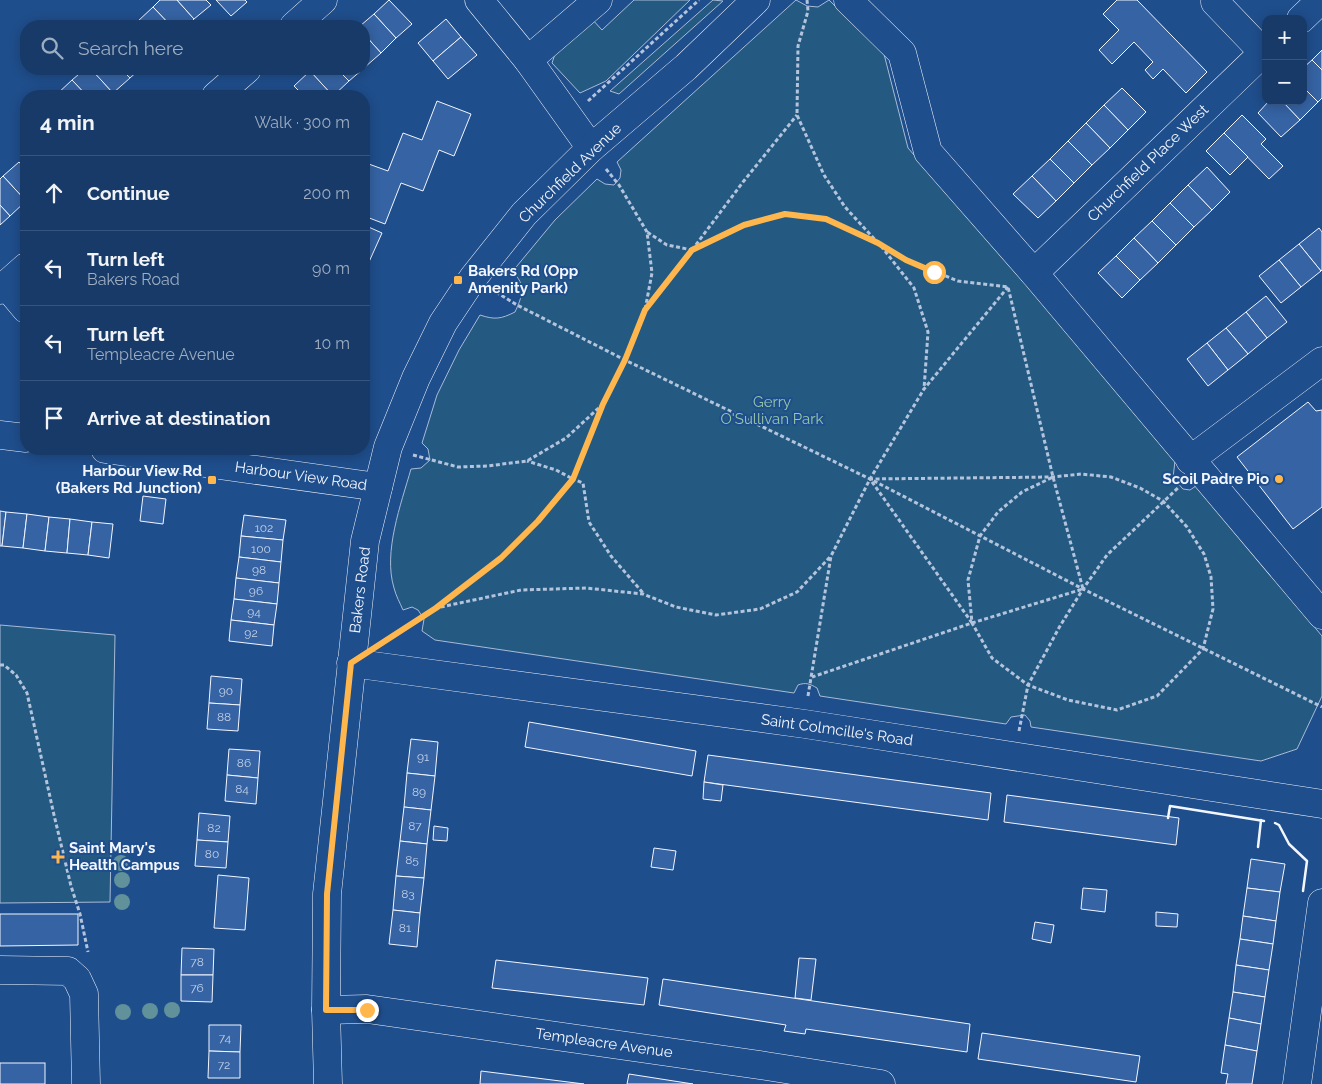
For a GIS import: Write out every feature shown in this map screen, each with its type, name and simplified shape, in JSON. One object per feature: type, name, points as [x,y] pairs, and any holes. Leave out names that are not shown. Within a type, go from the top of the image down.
[{"type":"street","points":[[301,20],[323,0]]},
{"type":"street","points":[[479,0],[528,60],[591,148]]},
{"type":"street","points":[[528,60],[598,0]]},
{"type":"street","name":"Churchfield Avenue","points":[[378,487],[388,447],[416,378],[443,323],[473,278],[524,214],[591,148],[686,67],[756,0]]},
{"type":"street","points":[[848,0],[902,53],[928,152],[1034,273],[1322,615]]},
{"type":"street","name":"Churchfield Place West","points":[[1217,0],[1215,2],[1262,48]]},
{"type":"street","points":[[1304,15],[1321,0]]},
{"type":"street","name":"Churchfield Place West","points":[[1034,273],[1262,54]]},
{"type":"street","points":[[223,90],[240,75]]},
{"type":"street","points":[[20,272],[3,288],[20,304]]},
{"type":"street","points":[[1194,465],[1322,361]]},
{"type":"street","points":[[0,435],[20,437]]},
{"type":"street","name":"Harbour View Road","points":[[148,455],[378,487]]},
{"type":"street","name":"Bakers Road","points":[[328,1084],[326,1010],[327,894],[365,541],[378,487]]},
{"type":"street","name":"Saint Colmcille's Road","points":[[351,663],[805,724],[1322,804]]},
{"type":"street","points":[[1297,1084],[1322,903]]},
{"type":"street","points":[[0,970],[68,971],[78,979],[84,994],[86,1084]]},
{"type":"street","name":"Templeacre Avenue","points":[[326,1010],[367,1010],[766,1066],[872,1083]]},
{"type":"path","points":[[569,118],[699,0]]},
{"type":"path","points":[[807,0],[808,10],[798,46],[797,115],[824,175],[845,207],[878,243],[914,288],[928,332],[924,389]]},
{"type":"path","points":[[645,310],[797,115]]},
{"type":"path","points":[[351,663],[436,608],[501,558],[538,521],[573,479],[603,404],[625,360],[645,310],[652,273],[647,232],[619,185],[591,148]]},
{"type":"path","points":[[647,232],[667,245],[692,250],[744,225],[785,214],[826,219],[878,243],[906,260],[958,281],[1008,287]]},
{"type":"path","points":[[436,608],[521,590],[586,588],[643,594],[676,607],[716,615],[760,609],[796,592],[831,556],[870,479],[924,389],[1008,287],[1034,273]]},
{"type":"path","points":[[473,278],[517,305],[625,360],[870,479],[1083,589],[1322,707]]},
{"type":"path","points":[[1008,287],[1053,477],[1083,589]]},
{"type":"path","points":[[388,447],[458,467],[487,466],[527,461],[566,438],[603,404]]},
{"type":"path","points":[[527,461],[556,470],[583,483],[589,522],[611,556],[643,594]]},
{"type":"path","points":[[1016,757],[1028,685],[1060,626],[1107,555],[1163,501],[1194,465]]},
{"type":"path","points":[[1081,474],[1111,476],[1140,488],[1163,501],[1187,527],[1204,554],[1211,577],[1213,609],[1203,649],[1158,696],[1117,710],[1068,700],[1028,685],[992,658],[972,623],[870,479],[1053,477],[1081,474]]},
{"type":"path","points":[[972,623],[968,580],[980,536],[998,512],[1022,492],[1053,477]]},
{"type":"path","points":[[805,724],[831,556]]},
{"type":"path","points":[[812,677],[972,623],[1083,589]]},
{"type":"path","points":[[0,665],[4,665],[16,675],[27,693],[71,886],[80,914],[90,962],[68,971]]},
{"type":"green space","points":[[634,0],[690,0],[606,81],[580,93],[552,63],[555,54],[591,18],[602,30]]},
{"type":"green space","points":[[713,0],[723,1],[619,94],[610,91]]},
{"type":"green space","name":"Gerry O'Sullivan Park","points":[[796,0],[807,6],[818,7],[829,0],[884,54],[908,148],[1010,265],[1175,461],[1173,478],[1183,489],[1190,490],[1196,486],[1322,636],[1322,696],[1297,749],[1261,761],[1031,727],[1030,721],[1025,715],[1011,717],[1006,724],[820,696],[817,688],[808,684],[798,685],[794,693],[435,640],[422,631],[424,619],[418,610],[412,607],[403,610],[395,591],[391,574],[392,544],[398,513],[411,469],[421,468],[430,460],[428,449],[422,443],[437,395],[459,350],[480,315],[498,318],[515,312],[522,291],[520,281],[512,272],[555,220],[597,179],[605,184],[614,185],[620,178],[621,170],[617,162]]},
{"type":"green space","points":[[0,625],[115,635],[110,902],[0,903]]},
{"type":"building","points":[[160,0],[177,0],[194,19],[165,20],[153,7]]},
{"type":"building","points":[[177,0],[206,0],[211,5],[194,19]]},
{"type":"building","points":[[216,0],[245,0],[247,2],[231,16]]},
{"type":"building","points":[[389,0],[412,24],[396,38],[374,14]]},
{"type":"building","points":[[1117,0],[1137,0],[1207,72],[1186,93],[1163,69],[1153,79],[1145,70],[1153,62],[1134,42],[1112,64],[1099,50],[1119,30],[1103,14]]},
{"type":"building","points":[[153,7],[165,20],[139,20]]},
{"type":"building","points":[[374,14],[396,38],[381,53],[370,41],[370,20],[367,20]]},
{"type":"building","points":[[446,19],[461,37],[433,61],[418,43]]},
{"type":"building","points":[[461,37],[477,55],[448,79],[433,61]]},
{"type":"building","points":[[370,41],[381,53],[370,63]]},
{"type":"building","points":[[1322,50],[1322,70],[1312,60]]},
{"type":"building","points":[[1312,60],[1322,70],[1322,98],[1318,102],[1307,91],[1307,64]]},
{"type":"building","points":[[78,75],[96,75],[110,90],[81,90],[72,80]]},
{"type":"building","points":[[96,75],[127,75],[130,78],[116,90],[110,90]]},
{"type":"building","points":[[306,75],[314,75],[327,90],[298,90],[294,86]]},
{"type":"building","points":[[314,75],[343,75],[349,81],[339,90],[327,90]]},
{"type":"building","points":[[343,75],[356,75],[349,81]]},
{"type":"building","points":[[72,80],[81,90],[61,90]]},
{"type":"building","points":[[1122,88],[1146,112],[1128,130],[1104,105]]},
{"type":"building","points":[[1307,91],[1318,102],[1300,120],[1286,105],[1307,105]]},
{"type":"building","points":[[437,101],[471,114],[454,156],[439,150],[423,191],[401,183],[385,224],[370,218],[370,164],[388,171],[403,133],[422,140]]},
{"type":"building","points":[[1104,105],[1128,130],[1110,148],[1086,123]]},
{"type":"building","points":[[1265,105],[1286,105],[1300,120],[1281,137],[1258,113]]},
{"type":"building","points":[[1242,115],[1266,139],[1261,144],[1283,166],[1269,179],[1224,133]]},
{"type":"building","points":[[1086,123],[1110,148],[1092,165],[1068,141]]},
{"type":"building","points":[[1224,133],[1248,157],[1230,175],[1206,151]]},
{"type":"building","points":[[1068,141],[1092,165],[1074,183],[1050,159]]},
{"type":"building","points":[[1050,159],[1074,183],[1056,201],[1032,176]]},
{"type":"building","points":[[19,162],[20,194],[3,176]]},
{"type":"building","points":[[1207,167],[1230,192],[1212,210],[1188,185]]},
{"type":"building","points":[[3,176],[20,194],[20,207],[10,216],[0,205],[0,179]]},
{"type":"building","points":[[1032,176],[1056,201],[1038,218],[1013,194]]},
{"type":"building","points":[[1188,185],[1212,210],[1194,227],[1170,203]]},
{"type":"building","points":[[1170,203],[1194,227],[1176,245],[1152,221]]},
{"type":"building","points":[[0,205],[10,216],[0,225]]},
{"type":"building","points":[[1152,221],[1176,245],[1158,263],[1134,238]]},
{"type":"building","points":[[370,228],[382,233],[370,260]]},
{"type":"building","points":[[1319,228],[1322,232],[1321,271],[1299,244]]},
{"type":"building","points":[[1134,238],[1158,263],[1140,280],[1116,256]]},
{"type":"building","points":[[1299,244],[1321,271],[1301,287],[1279,260]]},
{"type":"building","points":[[1116,256],[1140,280],[1122,298],[1098,273]]},
{"type":"building","points":[[1279,260],[1301,287],[1281,303],[1259,276]]},
{"type":"building","points":[[1266,296],[1287,322],[1267,338],[1246,312]]},
{"type":"building","points":[[1246,312],[1267,338],[1248,354],[1226,328]]},
{"type":"building","points":[[1226,328],[1248,354],[1228,370],[1207,343]]},
{"type":"building","points":[[1207,343],[1228,370],[1208,386],[1187,359]]},
{"type":"building","name":"Scoil Padre Pio","points":[[1308,402],[1316,411],[1322,410],[1322,507],[1293,529],[1237,457]]},
{"type":"building","points":[[143,496],[166,499],[163,524],[140,521]]},
{"type":"building","points":[[0,511],[6,512],[2,546],[0,546]]},
{"type":"building","points":[[6,512],[27,514],[23,548],[2,546]]},
{"type":"building","points":[[27,514],[49,517],[45,551],[23,548]]},
{"type":"building","points":[[244,515],[286,520],[283,540],[241,536]]},
{"type":"building","points":[[49,517],[70,519],[67,553],[45,551]]},
{"type":"building","points":[[70,519],[92,522],[88,555],[67,553]]},
{"type":"building","points":[[92,522],[113,524],[109,558],[88,555]]},
{"type":"building","points":[[241,536],[283,540],[281,562],[239,557]]},
{"type":"building","points":[[239,557],[281,562],[279,583],[236,578]]},
{"type":"building","points":[[236,578],[279,583],[277,604],[234,599]]},
{"type":"building","points":[[234,599],[277,604],[274,625],[231,620]]},
{"type":"building","points":[[231,620],[274,625],[272,646],[229,641]]},
{"type":"building","points":[[211,676],[242,679],[240,705],[209,703]]},
{"type":"building","points":[[209,703],[240,705],[238,731],[207,729]]},
{"type":"building","points":[[529,722],[696,751],[692,776],[525,747]]},
{"type":"building","points":[[411,739],[438,742],[435,776],[407,773]]},
{"type":"building","points":[[229,749],[260,751],[258,778],[227,775]]},
{"type":"building","points":[[708,755],[991,793],[988,820],[704,782]]},
{"type":"building","points":[[407,773],[435,776],[431,810],[404,807]]},
{"type":"building","points":[[227,775],[258,778],[256,804],[225,801]]},
{"type":"building","points":[[704,782],[723,785],[721,801],[703,799]]},
{"type":"building","points":[[1007,795],[1179,818],[1176,845],[1004,822]]},
{"type":"building","points":[[404,807],[431,810],[427,844],[400,841]]},
{"type":"building","points":[[199,813],[230,816],[228,842],[197,840]]},
{"type":"building","points":[[434,826],[448,828],[447,841],[433,840]]},
{"type":"building","points":[[197,840],[228,842],[226,868],[195,866]]},
{"type":"building","points":[[400,841],[427,844],[424,878],[396,876]]},
{"type":"building","points":[[654,848],[676,851],[673,870],[651,867]]},
{"type":"building","points":[[1251,859],[1285,864],[1280,892],[1247,888]]},
{"type":"building","points":[[218,875],[249,878],[245,930],[214,928]]},
{"type":"building","points":[[396,876],[424,878],[420,913],[393,910]]},
{"type":"building","points":[[1083,888],[1107,890],[1105,912],[1081,909]]},
{"type":"building","points":[[1247,888],[1280,892],[1276,921],[1243,916]]},
{"type":"building","points":[[393,910],[420,913],[417,947],[389,944]]},
{"type":"building","points":[[1156,912],[1178,914],[1177,927],[1156,926]]},
{"type":"building","points":[[0,914],[78,914],[78,945],[0,946]]},
{"type":"building","points":[[1243,916],[1276,921],[1273,944],[1240,939]]},
{"type":"building","points":[[1035,922],[1054,925],[1051,943],[1032,939]]},
{"type":"building","points":[[1240,939],[1273,944],[1269,970],[1236,965]]},
{"type":"building","points":[[182,948],[214,949],[213,975],[181,975]]},
{"type":"building","points":[[799,958],[816,959],[811,1000],[795,998]]},
{"type":"building","points":[[496,960],[648,978],[644,1005],[492,988]]},
{"type":"building","points":[[1236,965],[1269,970],[1265,997],[1233,992]]},
{"type":"building","points":[[181,975],[213,975],[212,1002],[181,1001]]},
{"type":"building","points":[[663,979],[970,1024],[967,1052],[806,1029],[805,1034],[784,1031],[786,1025],[659,1005]]},
{"type":"building","points":[[1233,992],[1265,997],[1261,1024],[1229,1018]]},
{"type":"building","points":[[1229,1018],[1261,1024],[1257,1051],[1225,1045]]},
{"type":"building","points":[[209,1025],[241,1025],[240,1052],[209,1051]]},
{"type":"building","points":[[982,1033],[1140,1056],[1136,1082],[978,1059]]},
{"type":"building","points":[[1225,1045],[1257,1051],[1252,1084],[1226,1084],[1228,1074],[1221,1073]]},
{"type":"building","points":[[209,1051],[240,1052],[240,1078],[208,1078]]},
{"type":"building","points":[[0,1063],[45,1063],[45,1084],[0,1084]]},
{"type":"building","points":[[481,1071],[584,1084],[480,1084]]},
{"type":"building","points":[[629,1074],[693,1084],[627,1084]]},
{"type":"wall","points":[[1168,818],[1170,806],[1264,821]]},
{"type":"wall","points":[[1258,847],[1261,820]]},
{"type":"wall","points":[[1275,823],[1279,825],[1289,844],[1307,861],[1303,891]]},
{"type":"place","name":"Bakers Rd (Opp Amenity Park)","points":[[458,280]]},
{"type":"place","name":"Scoil Padre Pio","points":[[1279,479]]},
{"type":"place","name":"Harbour View Rd (Bakers Rd Junction)","points":[[212,480]]},
{"type":"place","name":"Saint Mary's Health Campus","points":[[58,857]]},
{"type":"route","points":[[367,1010],[326,1010],[327,894],[351,663],[436,608],[501,558],[538,521],[573,479],[603,404],[625,360],[645,310],[692,250],[744,225],[785,214],[826,219],[878,243],[906,260],[934,272]]}]
